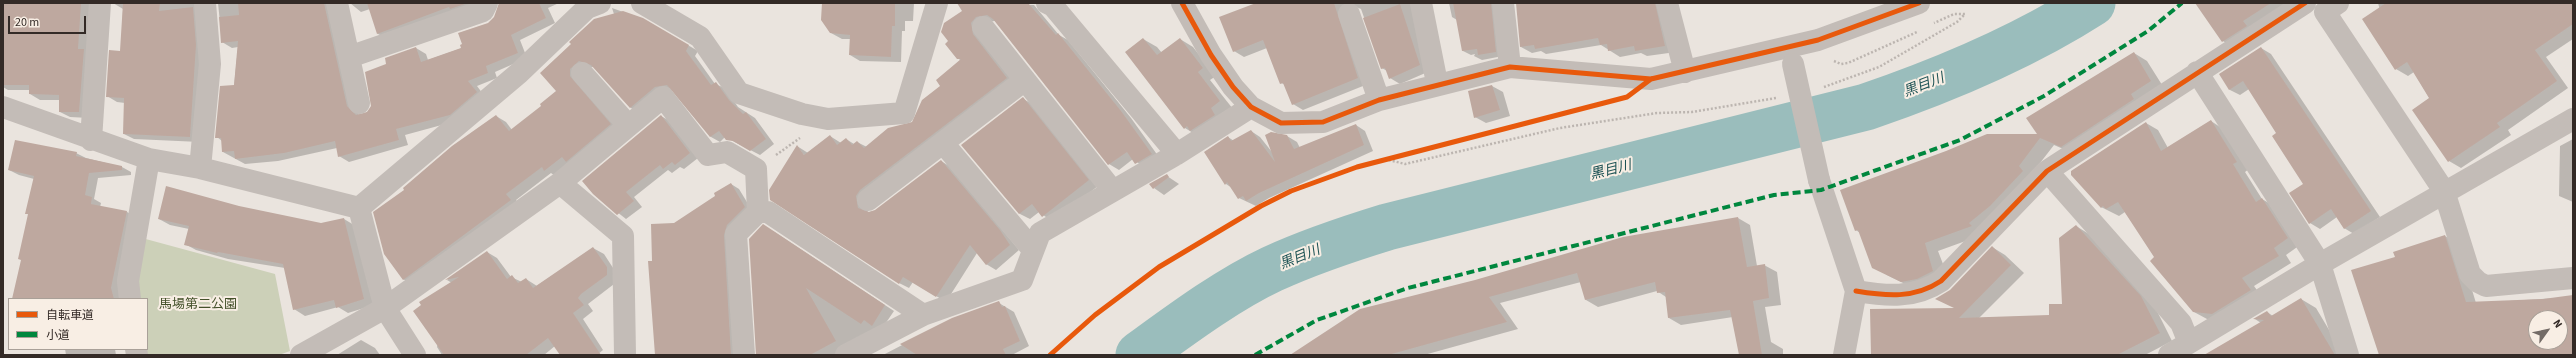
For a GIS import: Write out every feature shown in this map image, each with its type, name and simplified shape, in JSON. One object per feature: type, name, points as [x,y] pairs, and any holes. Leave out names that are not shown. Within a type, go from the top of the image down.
[{"type":"street","points":[[91,140],[100,3]]},
{"type":"street","points":[[200,168],[210,64],[205,3]]},
{"type":"street","points":[[337,3],[359,103]]},
{"type":"street","points":[[349,57],[483,11],[487,3]]},
{"type":"street","points":[[642,3],[700,37],[739,93],[802,114],[828,119],[904,113],[937,3]]},
{"type":"street","points":[[1047,3],[1053,6],[1177,154]]},
{"type":"street","points":[[1182,3],[1211,55],[1233,88],[1251,107],[1281,123],[1323,122],[1379,100],[1437,83],[1510,67],[1651,79],[1686,72],[1791,56],[1818,40],[1919,3]]},
{"type":"street","points":[[1421,3],[1437,83]]},
{"type":"street","points":[[1503,3],[1510,67]]},
{"type":"street","points":[[1667,3],[1686,72]]},
{"type":"street","points":[[1856,291],[1887,296],[1926,290],[1941,281],[2047,171],[2305,3]]},
{"type":"street","points":[[359,208],[519,73],[591,5]]},
{"type":"street","points":[[2326,6],[2444,192],[2470,274],[2478,282],[2486,286],[2573,278]]},
{"type":"street","points":[[1349,14],[1379,100]]},
{"type":"street","points":[[983,27],[1113,191]]},
{"type":"street","points":[[1791,56],[1820,185],[1849,265],[1856,291],[1844,355]]},
{"type":"street","points":[[2197,72],[2320,264],[2348,355]]},
{"type":"street","points":[[582,73],[628,125]]},
{"type":"street","points":[[868,200],[1025,80]]},
{"type":"street","points":[[301,355],[385,308],[560,183],[663,97],[708,155],[726,152],[756,170],[758,212]]},
{"type":"street","points":[[3,107],[91,140],[149,159],[200,168],[359,208]]},
{"type":"street","points":[[846,355],[923,315],[1022,280],[1040,233],[1177,154],[1251,107]]},
{"type":"street","points":[[2169,355],[2320,264],[2444,192],[2573,120]]},
{"type":"street","points":[[943,143],[1033,250]]},
{"type":"street","points":[[130,298],[128,281],[149,159]]},
{"type":"street","points":[[2047,171],[2181,323],[2189,343]]},
{"type":"street","points":[[560,183],[623,236],[625,355]]},
{"type":"street","points":[[359,208],[385,308],[414,355]]},
{"type":"street","points":[[744,355],[736,234],[758,212],[768,212],[923,315]]},
{"type":"path","points":[[1822,87],[1879,67],[1957,22],[1965,14],[1954,14],[1927,27]]},
{"type":"path","points":[[1818,40],[1829,60],[1841,64],[1874,53],[1920,30]]},
{"type":"path","points":[[1385,159],[1405,164],[1560,128],[1657,113],[1692,112],[1781,97]]},
{"type":"path","points":[[1050,355],[1095,315],[1159,267],[1261,206],[1324,178],[1385,159],[1612,100]]},
{"type":"path","points":[[756,170],[828,119]]},
{"type":"green space","name":"馬場第二公園","points":[[142,238],[275,274],[290,351],[279,355],[144,355],[148,350],[148,298],[138,298],[136,280]]},
{"type":"building","points":[[3,3],[81,4],[78,49],[84,49],[79,112],[59,112],[59,95],[29,94],[29,85],[3,85]]},
{"type":"building","points":[[123,3],[160,3],[159,11],[193,7],[196,45],[190,137],[123,134],[124,98],[106,97],[109,50],[120,51]]},
{"type":"building","points":[[238,3],[324,3],[347,106],[356,115],[367,112],[371,106],[365,72],[386,64],[385,58],[416,47],[421,62],[461,48],[460,45],[462,44],[458,33],[488,23],[494,17],[499,3],[539,3],[546,18],[511,35],[518,53],[486,66],[488,73],[468,81],[477,92],[450,115],[396,129],[399,140],[338,157],[335,141],[284,153],[235,159],[234,151],[222,152],[221,138],[215,138],[220,86],[234,85],[238,41],[221,43],[219,17],[239,15]]},
{"type":"building","points":[[367,3],[468,3],[450,9],[449,7],[377,34]]},
{"type":"building","points":[[822,3],[895,4],[895,26],[892,26],[891,57],[849,55],[850,35],[830,33],[821,20]]},
{"type":"building","points":[[957,3],[1028,3],[1056,35],[1058,33],[1121,111],[1152,154],[1135,164],[1127,152],[1108,165],[993,19],[987,15],[976,17],[971,23],[973,34],[1007,78],[860,190],[856,196],[858,208],[869,212],[875,210],[941,160],[1000,230],[1010,245],[986,265],[970,245],[936,297],[903,277],[899,284],[770,200],[769,190],[797,145],[804,155],[830,135],[837,145],[846,138],[852,145],[857,141],[864,148],[888,128],[912,122],[922,100],[940,86],[936,80],[961,59],[957,59],[945,44],[948,41],[941,32],[944,23],[962,11]]},
{"type":"building","points":[[1256,3],[1334,3],[1358,78],[1292,105],[1283,83],[1280,84],[1263,40],[1233,52],[1219,17]]},
{"type":"building","points":[[1453,3],[1491,3],[1496,52],[1478,55],[1477,49],[1462,51]]},
{"type":"building","points":[[1516,3],[1655,3],[1665,46],[1635,51],[1634,46],[1608,51],[1607,44],[1600,45],[1598,38],[1535,49],[1534,45],[1520,47]]},
{"type":"building","points":[[2195,3],[2271,3],[2243,21],[2247,26],[2222,42]]},
{"type":"building","points":[[2386,3],[2573,3],[2573,24],[2535,50],[2557,81],[2497,123],[2500,127],[2448,162],[2412,110],[2429,98],[2407,62],[2395,70],[2362,19]]},
{"type":"building","points":[[1400,4],[1420,65],[1389,79],[1385,68],[1381,69],[1363,18]]},
{"type":"building","points":[[623,11],[643,18],[689,45],[686,51],[711,85],[716,82],[729,100],[743,114],[746,112],[766,139],[750,151],[733,141],[726,140],[719,131],[710,137],[667,85],[655,87],[630,108],[591,65],[579,61],[570,69],[570,76],[611,124],[566,162],[562,157],[544,171],[542,167],[506,194],[511,200],[403,280],[384,254],[373,212],[404,190],[403,188],[452,146],[496,115],[509,131],[541,106],[540,104],[556,91],[540,73],[571,44],[569,42],[594,19]]},
{"type":"building","points":[[1143,38],[1157,55],[1180,38],[1203,68],[1198,72],[1220,101],[1211,108],[1215,115],[1190,131],[1187,126],[1184,129],[1125,52]]},
{"type":"building","points":[[2261,47],[2371,211],[2344,229],[2331,209],[2309,224],[2289,193],[2303,184],[2272,136],[2276,133],[2243,81],[2229,90],[2219,74]]},
{"type":"building","points":[[2134,52],[2151,81],[2131,94],[2134,99],[2061,147],[2040,138],[2019,166],[2023,171],[1990,206],[1969,223],[1972,226],[1925,243],[1933,271],[1917,279],[1901,282],[1872,268],[1858,230],[1855,231],[1840,190],[1946,151],[1987,134],[2037,134],[2026,118]]},
{"type":"building","points":[[1492,85],[1500,110],[1474,118],[1468,91]]},
{"type":"building","points":[[1023,97],[1089,180],[1042,217],[1032,204],[1019,214],[961,145]]},
{"type":"building","points":[[661,115],[690,153],[675,165],[672,162],[663,169],[660,165],[626,192],[634,201],[617,215],[593,194],[582,181]]},
{"type":"building","points":[[2211,120],[2237,162],[2233,164],[2256,202],[2262,198],[2288,238],[2274,248],[2279,256],[2242,278],[2251,290],[2212,314],[2193,312],[2150,261],[2154,257],[2118,202],[2106,209],[2103,206],[2101,208],[2071,175],[2071,171],[2146,122],[2161,151]]},
{"type":"building","points":[[1356,124],[1364,145],[1259,193],[1246,201],[1243,196],[1238,199],[1227,182],[1225,185],[1204,152],[1228,136],[1231,141],[1251,130],[1275,162],[1265,135],[1271,132],[1287,135],[1294,149]]},
{"type":"building","points":[[15,140],[77,152],[76,156],[122,166],[122,170],[89,173],[85,195],[92,197],[91,204],[127,211],[111,288],[114,298],[12,298],[21,260],[18,259],[28,214],[25,214],[34,176],[8,170]]},
{"type":"building","points":[[1167,174],[1169,177],[1153,189],[1149,184]]},
{"type":"building","points":[[731,183],[745,207],[727,225],[724,235],[731,355],[655,355],[648,261],[652,261],[651,224],[674,223],[715,196],[714,193]]},
{"type":"building","points":[[166,186],[239,206],[321,223],[344,218],[364,299],[336,308],[334,300],[293,310],[283,264],[217,253],[184,245],[189,226],[158,219]]},
{"type":"building","points":[[1738,217],[1747,267],[1765,264],[1769,298],[1753,301],[1762,355],[1739,355],[1730,310],[1668,318],[1665,292],[1657,293],[1655,282],[1585,300],[1577,273],[1489,297],[1507,322],[1388,355],[1290,355],[1360,309],[1475,280],[1623,237]]},
{"type":"building","points":[[763,224],[885,305],[872,326],[864,320],[861,324],[806,288],[836,341],[810,355],[756,355],[749,239]]},
{"type":"building","points":[[2076,225],[2141,296],[2160,333],[2117,355],[1871,355],[1870,309],[1954,308],[1935,299],[1950,290],[1992,246],[2011,265],[1959,318],[2049,315],[2049,304],[2062,304],[2059,238]]},
{"type":"building","points":[[2445,235],[2466,302],[2543,299],[2573,295],[2573,355],[2379,355],[2351,270],[2395,257],[2393,252]]},
{"type":"building","points":[[593,247],[607,267],[607,275],[581,294],[578,298],[584,305],[573,313],[601,355],[560,355],[548,338],[526,355],[444,355],[413,311],[421,305],[419,302],[459,277],[445,280],[487,251],[507,279],[512,275],[518,283],[526,278],[533,288]]},
{"type":"building","points":[[2301,298],[2335,355],[2204,355],[2264,320],[2253,319],[2267,311],[2271,316]]},
{"type":"building","points":[[999,301],[1002,307],[1005,306],[1020,341],[1003,349],[1006,355],[917,355],[900,344],[952,318]]},
{"type":"waterway","name":"黒目川","points":[[1139,355],[1170,332],[1238,287],[1272,269],[1314,251],[1387,227],[1866,107],[1925,86],[2011,49],[2092,3]]},
{"type":"marked path","points":[[1255,355],[1317,320],[1408,288],[1774,195],[1821,190],[1960,140],[2044,96],[2148,31],[2182,3]]},
{"type":"cycle path","points":[[1182,3],[1211,55],[1233,87],[1251,107],[1281,123],[1323,122],[1379,100],[1510,67],[1651,79],[1818,40],[1919,3]]},
{"type":"cycle path","points":[[1856,291],[1900,295],[1921,291],[1941,281],[2047,171],[2305,3]]},
{"type":"cycle path","points":[[1050,355],[1095,315],[1159,267],[1261,206],[1291,191],[1357,167],[1627,97],[1651,79]]}]
